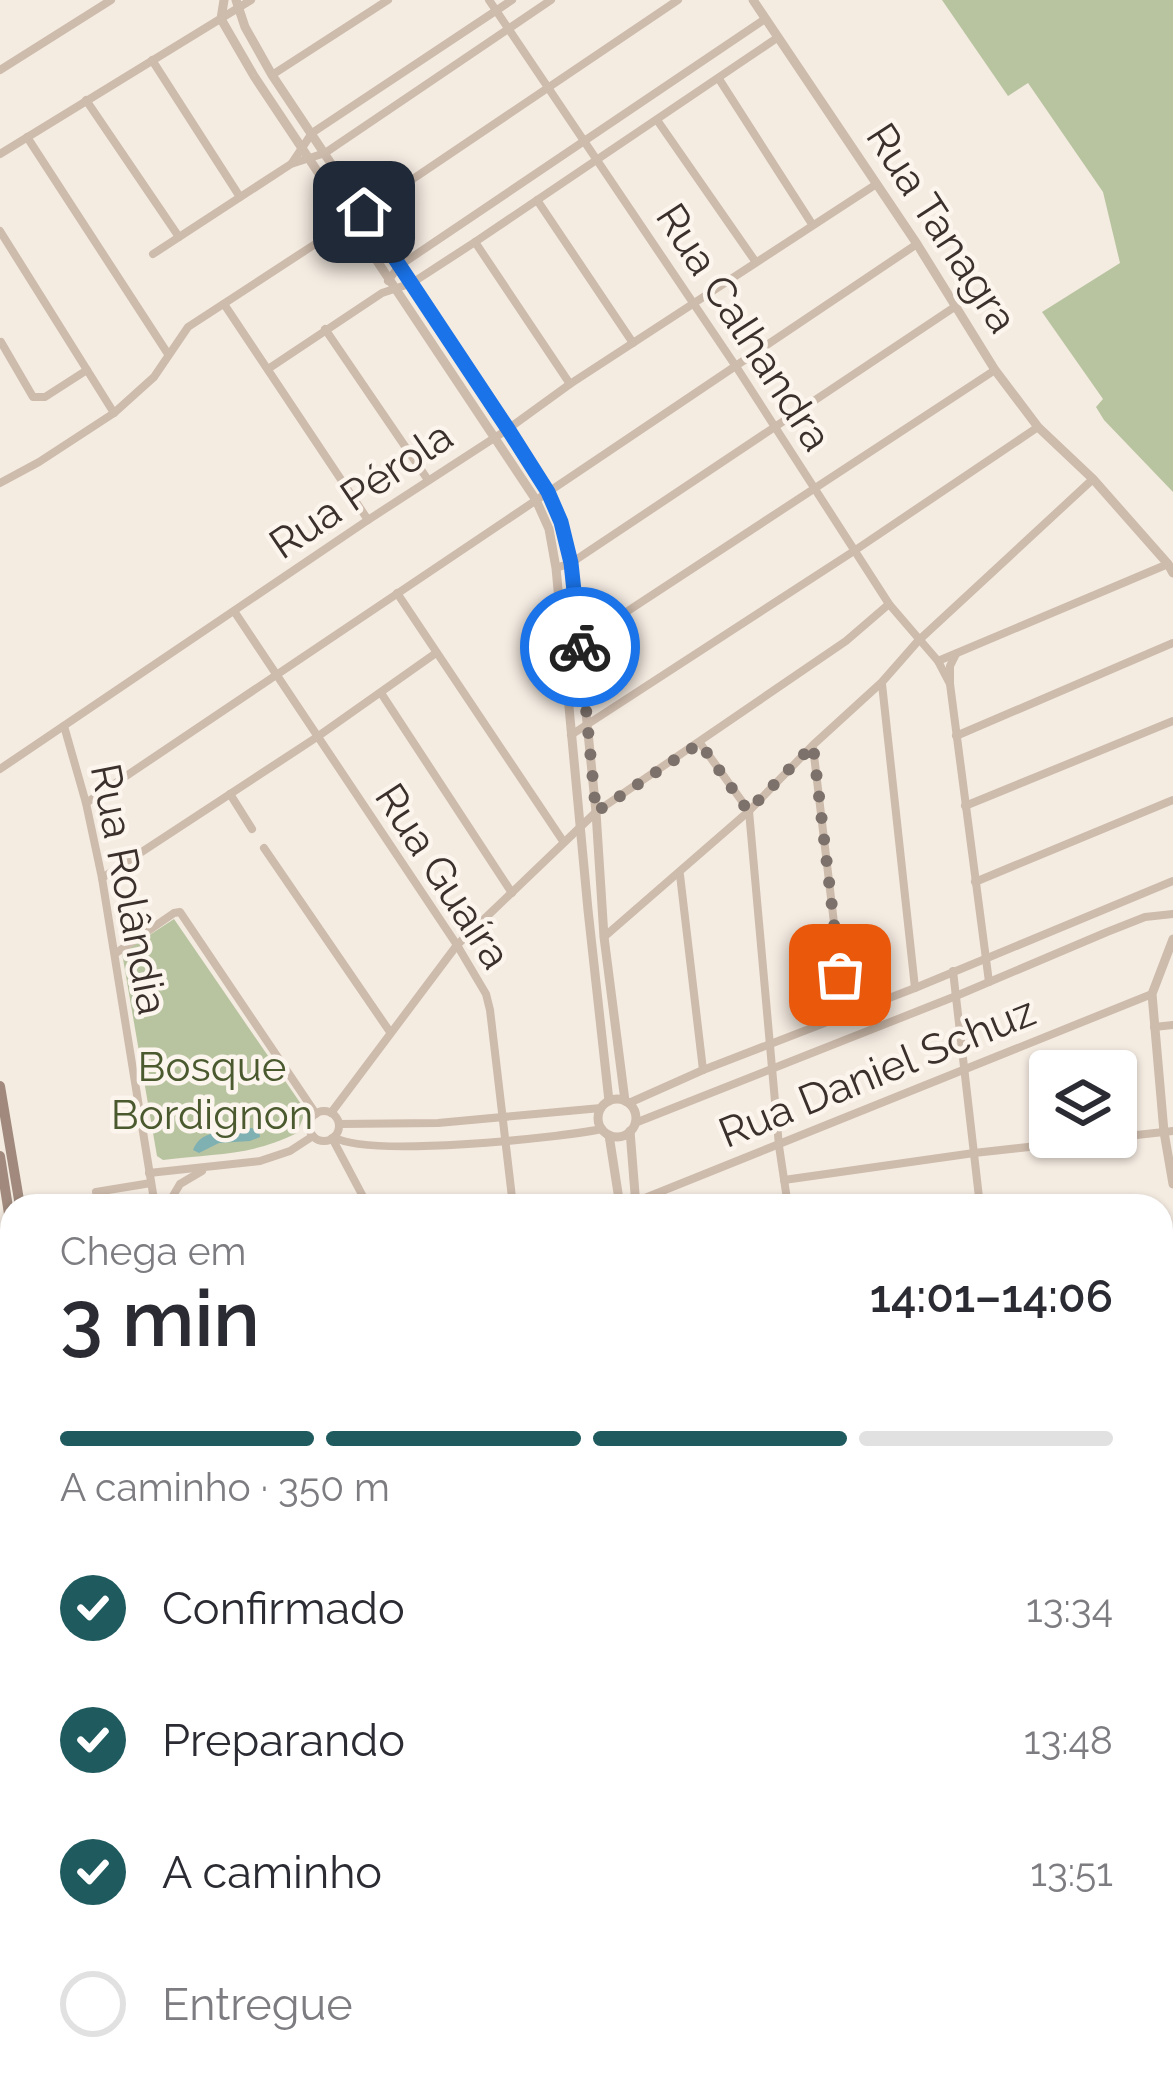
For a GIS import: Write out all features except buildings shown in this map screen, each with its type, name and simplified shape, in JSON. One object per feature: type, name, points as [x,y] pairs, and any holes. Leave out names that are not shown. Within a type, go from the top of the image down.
[{"type":"main road","points":[[0,1086],[18,1194]]},
{"type":"main road","points":[[0,1156],[6,1194]]},
{"type":"street","points":[[0,70],[111,0]]},
{"type":"street","points":[[224,0],[221,19],[254,76],[536,500],[549,529],[605,1104],[598,1120],[606,1132],[620,1194]]},
{"type":"street","points":[[0,154],[221,19],[237,4],[251,0]]},
{"type":"street","points":[[272,74],[388,0]]},
{"type":"street","name":"Rua Calhandra","points":[[489,0],[695,304],[889,604],[938,661],[950,684]]},
{"type":"street","points":[[153,254],[291,164],[305,153],[312,133],[512,0]]},
{"type":"street","points":[[305,153],[325,153],[551,0]]},
{"type":"street","points":[[364,212],[678,0]]},
{"type":"street","name":"Rua Tanagra","points":[[752,0],[995,370],[1038,427],[1093,479],[1171,569]]},
{"type":"street","points":[[237,4],[272,74],[508,429],[561,522],[571,563],[604,937],[627,1102],[635,1112],[637,1194]]},
{"type":"street","points":[[268,369],[382,293],[392,285],[399,266],[765,19]]},
{"type":"street","points":[[392,285],[412,283],[777,38]]},
{"type":"street","points":[[152,60],[240,197]]},
{"type":"street","points":[[719,79],[812,225]]},
{"type":"street","points":[[86,100],[179,237]]},
{"type":"street","points":[[657,120],[755,262]]},
{"type":"street","points":[[26,137],[168,354]]},
{"type":"street","name":"Rua Pérola","points":[[0,768],[875,184]]},
{"type":"street","points":[[537,200],[633,344]]},
{"type":"street","points":[[0,484],[114,413],[147,386],[188,327],[349,222]]},
{"type":"street","points":[[0,231],[114,413]]},
{"type":"street","points":[[475,242],[570,384]]},
{"type":"street","points":[[86,803],[916,244]]},
{"type":"street","points":[[224,304],[368,520]]},
{"type":"street","points":[[556,568],[571,563],[776,429],[956,306]]},
{"type":"street","points":[[325,329],[428,480]]},
{"type":"street","points":[[1,342],[37,399],[87,370]]},
{"type":"street","points":[[564,650],[995,370]]},
{"type":"street","points":[[571,735],[1038,427]]},
{"type":"street","points":[[604,937],[748,811],[918,641],[1093,479]]},
{"type":"street","points":[[938,661],[1171,569]]},
{"type":"street","points":[[397,593],[563,842]]},
{"type":"street","points":[[331,1113],[457,945],[563,842],[596,812],[846,641],[889,604]]},
{"type":"street","name":"Rua Guaíra","points":[[234,611],[486,994],[512,1194]]},
{"type":"street","points":[[956,736],[1173,643]]},
{"type":"street","points":[[102,878],[436,653]]},
{"type":"street","points":[[956,654],[950,684],[989,982]]},
{"type":"street","points":[[882,682],[915,988]]},
{"type":"street","points":[[381,693],[512,893]]},
{"type":"street","points":[[965,806],[1173,722]]},
{"type":"street","name":"Rua Rolândia","points":[[64,726],[102,878],[153,1194]]},
{"type":"street","points":[[700,743],[748,811],[786,1194]]},
{"type":"street","points":[[813,745],[845,1015]]},
{"type":"street","points":[[230,794],[252,829]]},
{"type":"street","points":[[975,882],[1173,800]]},
{"type":"street","points":[[264,848],[390,1032]]},
{"type":"street","points":[[680,874],[703,1070]]},
{"type":"street","points":[[339,1124],[438,1123],[627,1102],[1173,880]]},
{"type":"street","points":[[116,953],[181,912],[316,1114]]},
{"type":"street","points":[[339,1124],[331,1113],[322,1112],[310,1124],[313,1136],[323,1141],[333,1138],[357,1145],[505,1141],[606,1132],[620,1136],[773,1068],[1145,917],[1173,914]]},
{"type":"street","points":[[1173,939],[1152,994],[1173,1184]]},
{"type":"street","points":[[953,971],[979,1194]]},
{"type":"street","name":"Rua Daniel Schuz","points":[[659,1194],[1152,994]]},
{"type":"street","points":[[1154,1027],[1173,1024]]},
{"type":"street","points":[[333,1138],[339,1124]]},
{"type":"street","points":[[784,1180],[1168,1131]]},
{"type":"street","points":[[96,1192],[150,1178],[260,1161],[290,1151],[313,1136]]},
{"type":"street","points":[[333,1138],[362,1194]]},
{"type":"street","points":[[174,1194],[180,1184],[209,1168]]},
{"type":"green space","points":[[942,0],[1173,0],[1173,492],[1104,420],[1096,407],[1103,399],[1042,312],[1120,263],[1103,192],[1028,83],[1008,96]]},
{"type":"green space","name":"Bosque Bordignon","points":[[174,919],[301,1104],[305,1113],[297,1133],[231,1153],[163,1160],[157,1156],[122,953]]},
{"type":"water","points":[[259,1130],[260,1137],[219,1143],[199,1153],[193,1150],[210,1134]]},
{"type":"way so far","points":[[580,647],[596,812],[700,743],[748,811],[813,745],[840,975]]},
{"type":"route","points":[[364,212],[548,492],[571,563],[580,647]]}]
